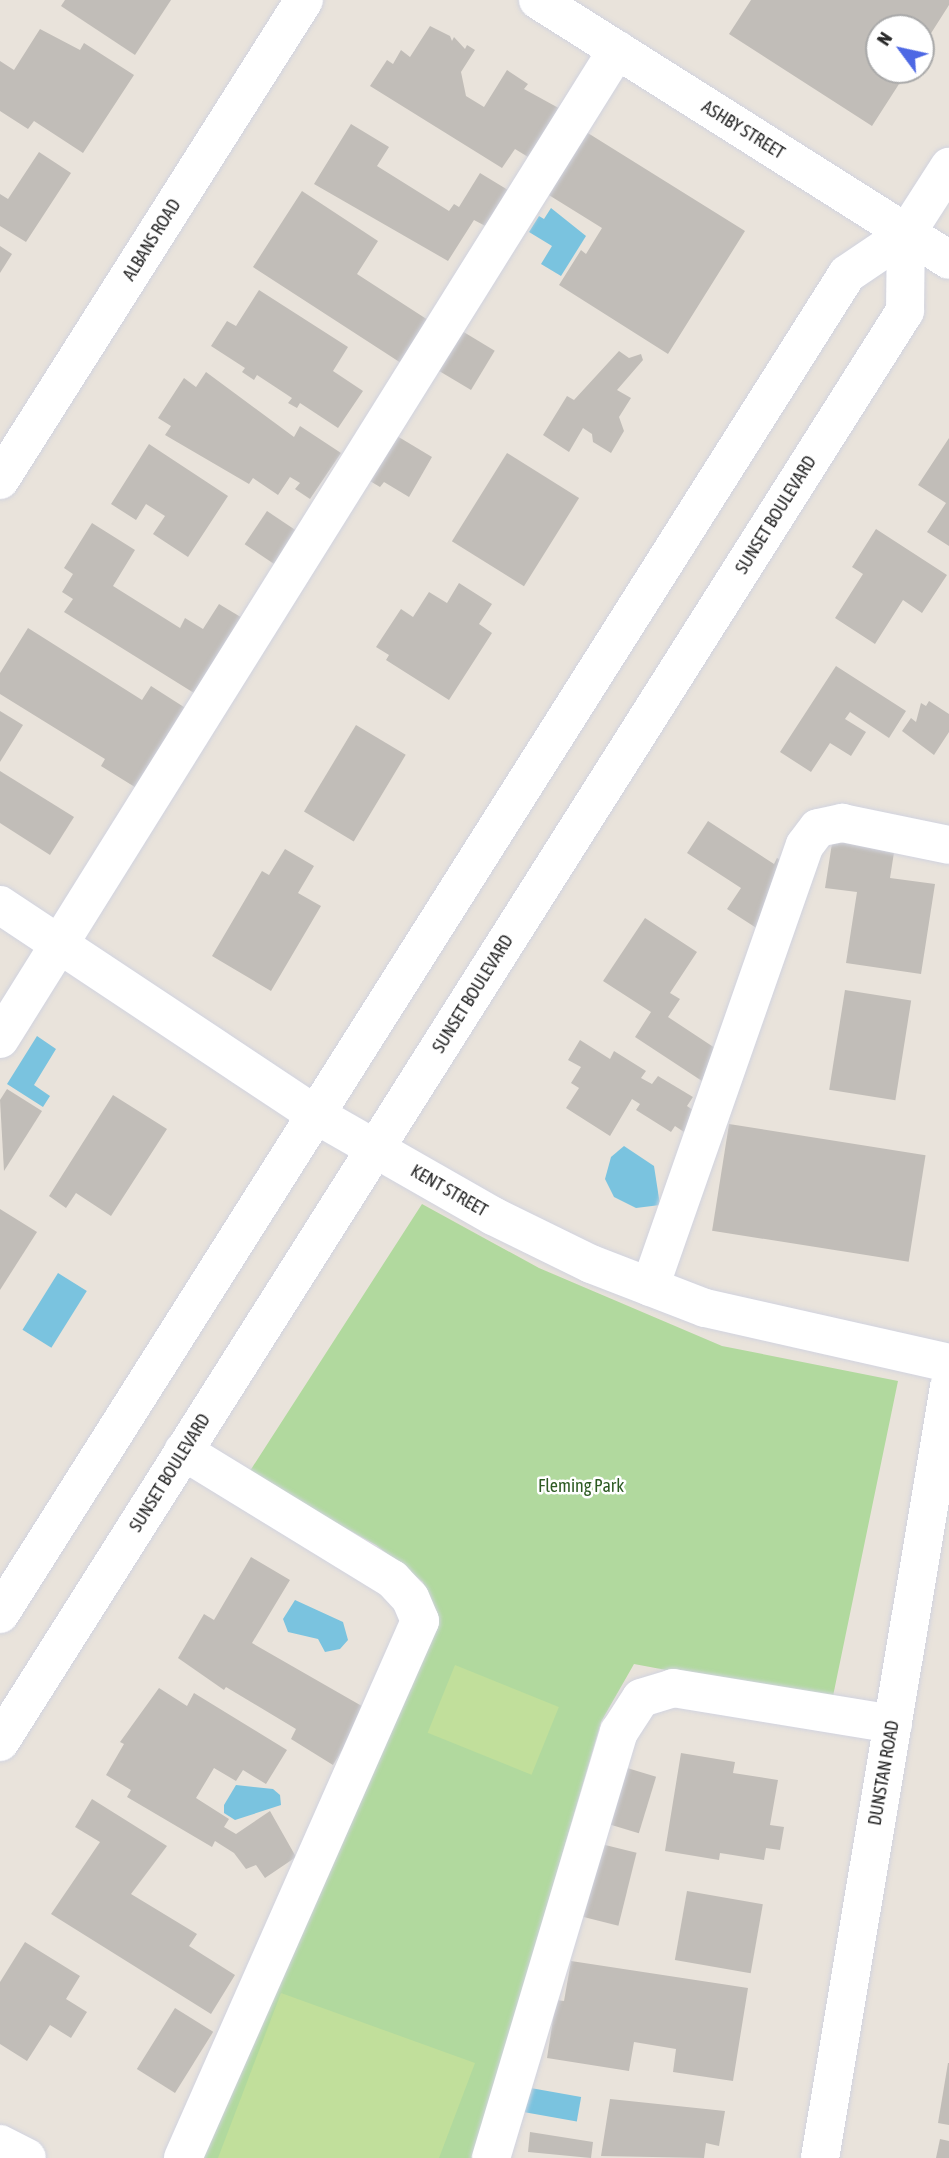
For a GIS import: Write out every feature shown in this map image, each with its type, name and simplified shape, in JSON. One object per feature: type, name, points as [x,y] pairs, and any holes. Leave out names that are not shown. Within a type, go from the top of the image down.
[{"type":"street","name":"ALBANS ROAD","points":[[0,480],[304,0]]},
{"type":"street","name":"ASHBY STREET","points":[[537,0],[949,260]]},
{"type":"street","points":[[0,1039],[617,50]]},
{"type":"street","points":[[0,1614],[846,274],[906,234],[949,167]]},
{"type":"street","name":"SUNSET BOULEVARD","points":[[0,1742],[905,312],[906,234]]},
{"type":"street","points":[[650,1287],[805,845],[818,828],[842,823],[949,845]]},
{"type":"street","name":"KENT STREET","points":[[0,905],[316,1115],[493,1216],[591,1264],[705,1308],[949,1363]]},
{"type":"street","name":"DUNSTAN ROAD","points":[[820,2158],[949,1387]]},
{"type":"street","points":[[183,1451],[392,1579],[410,1598],[420,1621],[183,2158]]},
{"type":"street","points":[[491,2158],[619,1732],[641,1698],[673,1688],[892,1724]]},
{"type":"street","points":[[0,2144],[27,2158]]},
{"type":"green space","name":"Fleming Park","points":[[422,1204],[539,1268],[722,1346],[898,1381],[832,1701],[634,1664],[601,1722],[473,2158],[202,2158],[434,1625],[423,1582],[376,1545],[248,1474]]},
{"type":"green space","points":[[455,1665],[559,1707],[531,1775],[428,1733]]},
{"type":"green space","points":[[281,1993],[475,2063],[439,2158],[218,2158]]},
{"type":"water","points":[[551,208],[586,236],[561,276],[541,264],[552,246],[529,232],[539,216],[544,219]]},
{"type":"water","points":[[37,1036],[56,1049],[34,1085],[50,1096],[43,1107],[7,1084]]},
{"type":"water","points":[[624,1146],[654,1166],[660,1205],[636,1208],[614,1197],[605,1179],[611,1157]]},
{"type":"water","points":[[58,1273],[87,1291],[51,1348],[22,1330]]},
{"type":"water","points":[[295,1600],[343,1622],[348,1640],[340,1649],[325,1652],[318,1639],[288,1632],[283,1619]]},
{"type":"water","points":[[236,1785],[273,1789],[280,1795],[281,1805],[235,1820],[224,1813],[224,1805]]},
{"type":"water","points":[[525,2087],[581,2097],[577,2122],[521,2112]]},
{"type":"building","points":[[65,0],[171,0],[135,55],[61,6]]},
{"type":"building","points":[[751,0],[949,0],[949,5],[935,27],[935,14],[865,14],[865,84],[899,84],[872,126],[729,34]]},
{"type":"building","points":[[430,26],[450,36],[452,41],[454,37],[465,49],[467,45],[475,50],[461,72],[466,96],[484,107],[507,70],[528,84],[524,89],[564,111],[533,160],[515,149],[502,168],[370,86],[387,60],[393,64],[401,50],[410,57]]},
{"type":"building","points":[[40,29],[80,50],[84,43],[134,75],[83,153],[34,121],[28,129],[0,111],[0,61],[14,70]]},
{"type":"building","points":[[351,124],[389,147],[377,166],[449,211],[454,204],[459,207],[480,173],[513,193],[491,229],[474,220],[448,261],[314,184]]},
{"type":"building","points":[[583,130],[745,231],[668,354],[559,285],[581,250],[586,254],[602,228],[544,192]]},
{"type":"building","points":[[39,152],[71,173],[26,242],[0,226],[0,194],[8,199]]},
{"type":"building","points":[[302,191],[378,241],[357,274],[428,320],[401,363],[253,267]]},
{"type":"building","points":[[0,246],[12,254],[0,273]]},
{"type":"building","points":[[259,290],[348,347],[333,371],[363,391],[338,428],[300,403],[297,408],[288,403],[292,398],[257,375],[254,380],[242,372],[245,368],[211,346],[227,321],[236,326]]},
{"type":"building","points":[[457,328],[495,351],[471,390],[433,367]]},
{"type":"building","points":[[619,351],[629,358],[641,354],[643,360],[617,390],[631,398],[619,417],[624,431],[611,453],[593,442],[592,434],[583,428],[569,452],[543,435],[567,396],[574,400]]},
{"type":"building","points":[[206,372],[294,437],[300,426],[341,453],[310,499],[295,489],[300,483],[290,477],[278,495],[253,478],[249,484],[165,435],[171,426],[158,418],[184,378],[196,387]]},
{"type":"building","points":[[392,433],[432,457],[409,497],[384,482],[380,487],[370,481]]},
{"type":"building","points":[[949,438],[949,546],[927,532],[946,503],[918,485]]},
{"type":"building","points":[[149,444],[228,496],[188,557],[153,534],[165,516],[146,504],[136,520],[111,504]]},
{"type":"building","points":[[507,453],[579,498],[524,586],[452,541]]},
{"type":"building","points":[[267,511],[300,533],[278,567],[245,544]]},
{"type":"building","points":[[92,523],[135,550],[113,586],[180,628],[185,618],[203,629],[219,604],[249,622],[202,698],[64,612],[73,599],[62,592],[73,574],[64,568]]},
{"type":"building","points":[[876,529],[947,575],[922,613],[903,600],[875,644],[835,618],[863,574],[852,567]]},
{"type":"building","points":[[459,583],[492,604],[479,624],[492,633],[449,700],[386,660],[389,655],[376,647],[401,609],[413,617],[429,592],[447,603]]},
{"type":"building","points":[[28,628],[142,700],[151,686],[187,709],[138,789],[101,766],[105,759],[0,694],[0,673]]},
{"type":"building","points":[[836,666],[906,711],[889,738],[850,712],[845,719],[866,732],[851,756],[830,743],[811,772],[780,752]]},
{"type":"building","points":[[929,701],[949,714],[949,732],[934,755],[902,731],[911,718],[916,722],[921,703],[926,706]]},
{"type":"building","points":[[0,711],[23,725],[0,762]]},
{"type":"building","points":[[356,725],[406,755],[354,841],[304,812]]},
{"type":"building","points":[[0,771],[74,817],[50,855],[0,823]]},
{"type":"building","points":[[708,821],[774,864],[777,858],[794,869],[761,931],[727,909],[741,888],[687,853]]},
{"type":"building","points":[[833,837],[895,846],[890,878],[935,884],[921,974],[846,963],[857,892],[825,888]]},
{"type":"building","points":[[285,849],[314,866],[298,893],[321,906],[271,991],[212,956],[262,871],[269,875]]},
{"type":"building","points":[[645,918],[697,952],[670,993],[680,999],[668,1017],[721,1052],[702,1081],[635,1037],[651,1012],[603,981]]},
{"type":"building","points":[[845,990],[911,1000],[895,1100],[829,1090]]},
{"type":"building","points":[[580,1040],[610,1059],[614,1051],[646,1071],[641,1078],[652,1084],[658,1076],[693,1097],[687,1106],[697,1113],[684,1132],[675,1126],[671,1132],[636,1110],[640,1104],[632,1099],[610,1136],[566,1108],[579,1088],[571,1083],[581,1067],[568,1060]]},
{"type":"building","points":[[7,1089],[42,1111],[4,1171],[0,1100]]},
{"type":"building","points":[[113,1095],[167,1129],[111,1216],[76,1193],[66,1208],[49,1196]]},
{"type":"building","points":[[729,1124],[926,1155],[909,1262],[712,1231]]},
{"type":"building","points":[[0,1209],[37,1232],[0,1290]]},
{"type":"building","points":[[251,1557],[290,1580],[252,1643],[367,1709],[333,1765],[291,1739],[296,1729],[226,1687],[224,1690],[178,1658],[204,1614],[214,1620]]},
{"type":"building","points":[[159,1688],[187,1706],[194,1693],[287,1750],[266,1784],[243,1770],[236,1781],[214,1768],[196,1798],[229,1819],[224,1827],[236,1834],[270,1811],[296,1857],[265,1878],[256,1865],[246,1869],[234,1853],[215,1841],[212,1847],[127,1797],[131,1790],[106,1775],[124,1744],[120,1742]]},
{"type":"building","points":[[681,1753],[735,1762],[733,1773],[778,1780],[770,1825],[784,1827],[780,1850],[766,1848],[764,1860],[720,1853],[719,1860],[665,1851]]},
{"type":"building","points":[[614,1764],[656,1777],[639,1833],[597,1820]]},
{"type":"building","points":[[92,1799],[167,1846],[131,1894],[197,1934],[189,1946],[235,1975],[211,2014],[51,1914],[100,1842],[75,1827]]},
{"type":"building","points":[[589,1841],[637,1853],[618,1926],[571,1914]]},
{"type":"building","points":[[687,1891],[763,1904],[751,1973],[675,1960]]},
{"type":"building","points":[[25,1942],[80,1976],[66,1999],[87,2012],[71,2038],[50,2025],[27,2061],[0,2044],[0,1982]]},
{"type":"building","points":[[571,1961],[748,1988],[733,2081],[673,2072],[676,2049],[634,2042],[629,2071],[547,2058],[556,2000],[564,2001]]},
{"type":"building","points":[[175,2008],[213,2032],[175,2093],[137,2069]]},
{"type":"building","points":[[949,2063],[949,2125],[938,2123]]},
{"type":"building","points":[[610,2099],[725,2111],[719,2146],[706,2143],[704,2158],[601,2156]]},
{"type":"building","points":[[530,2132],[593,2142],[591,2158],[528,2152]]},
{"type":"building","points":[[940,2139],[949,2141],[949,2158],[936,2158]]}]
